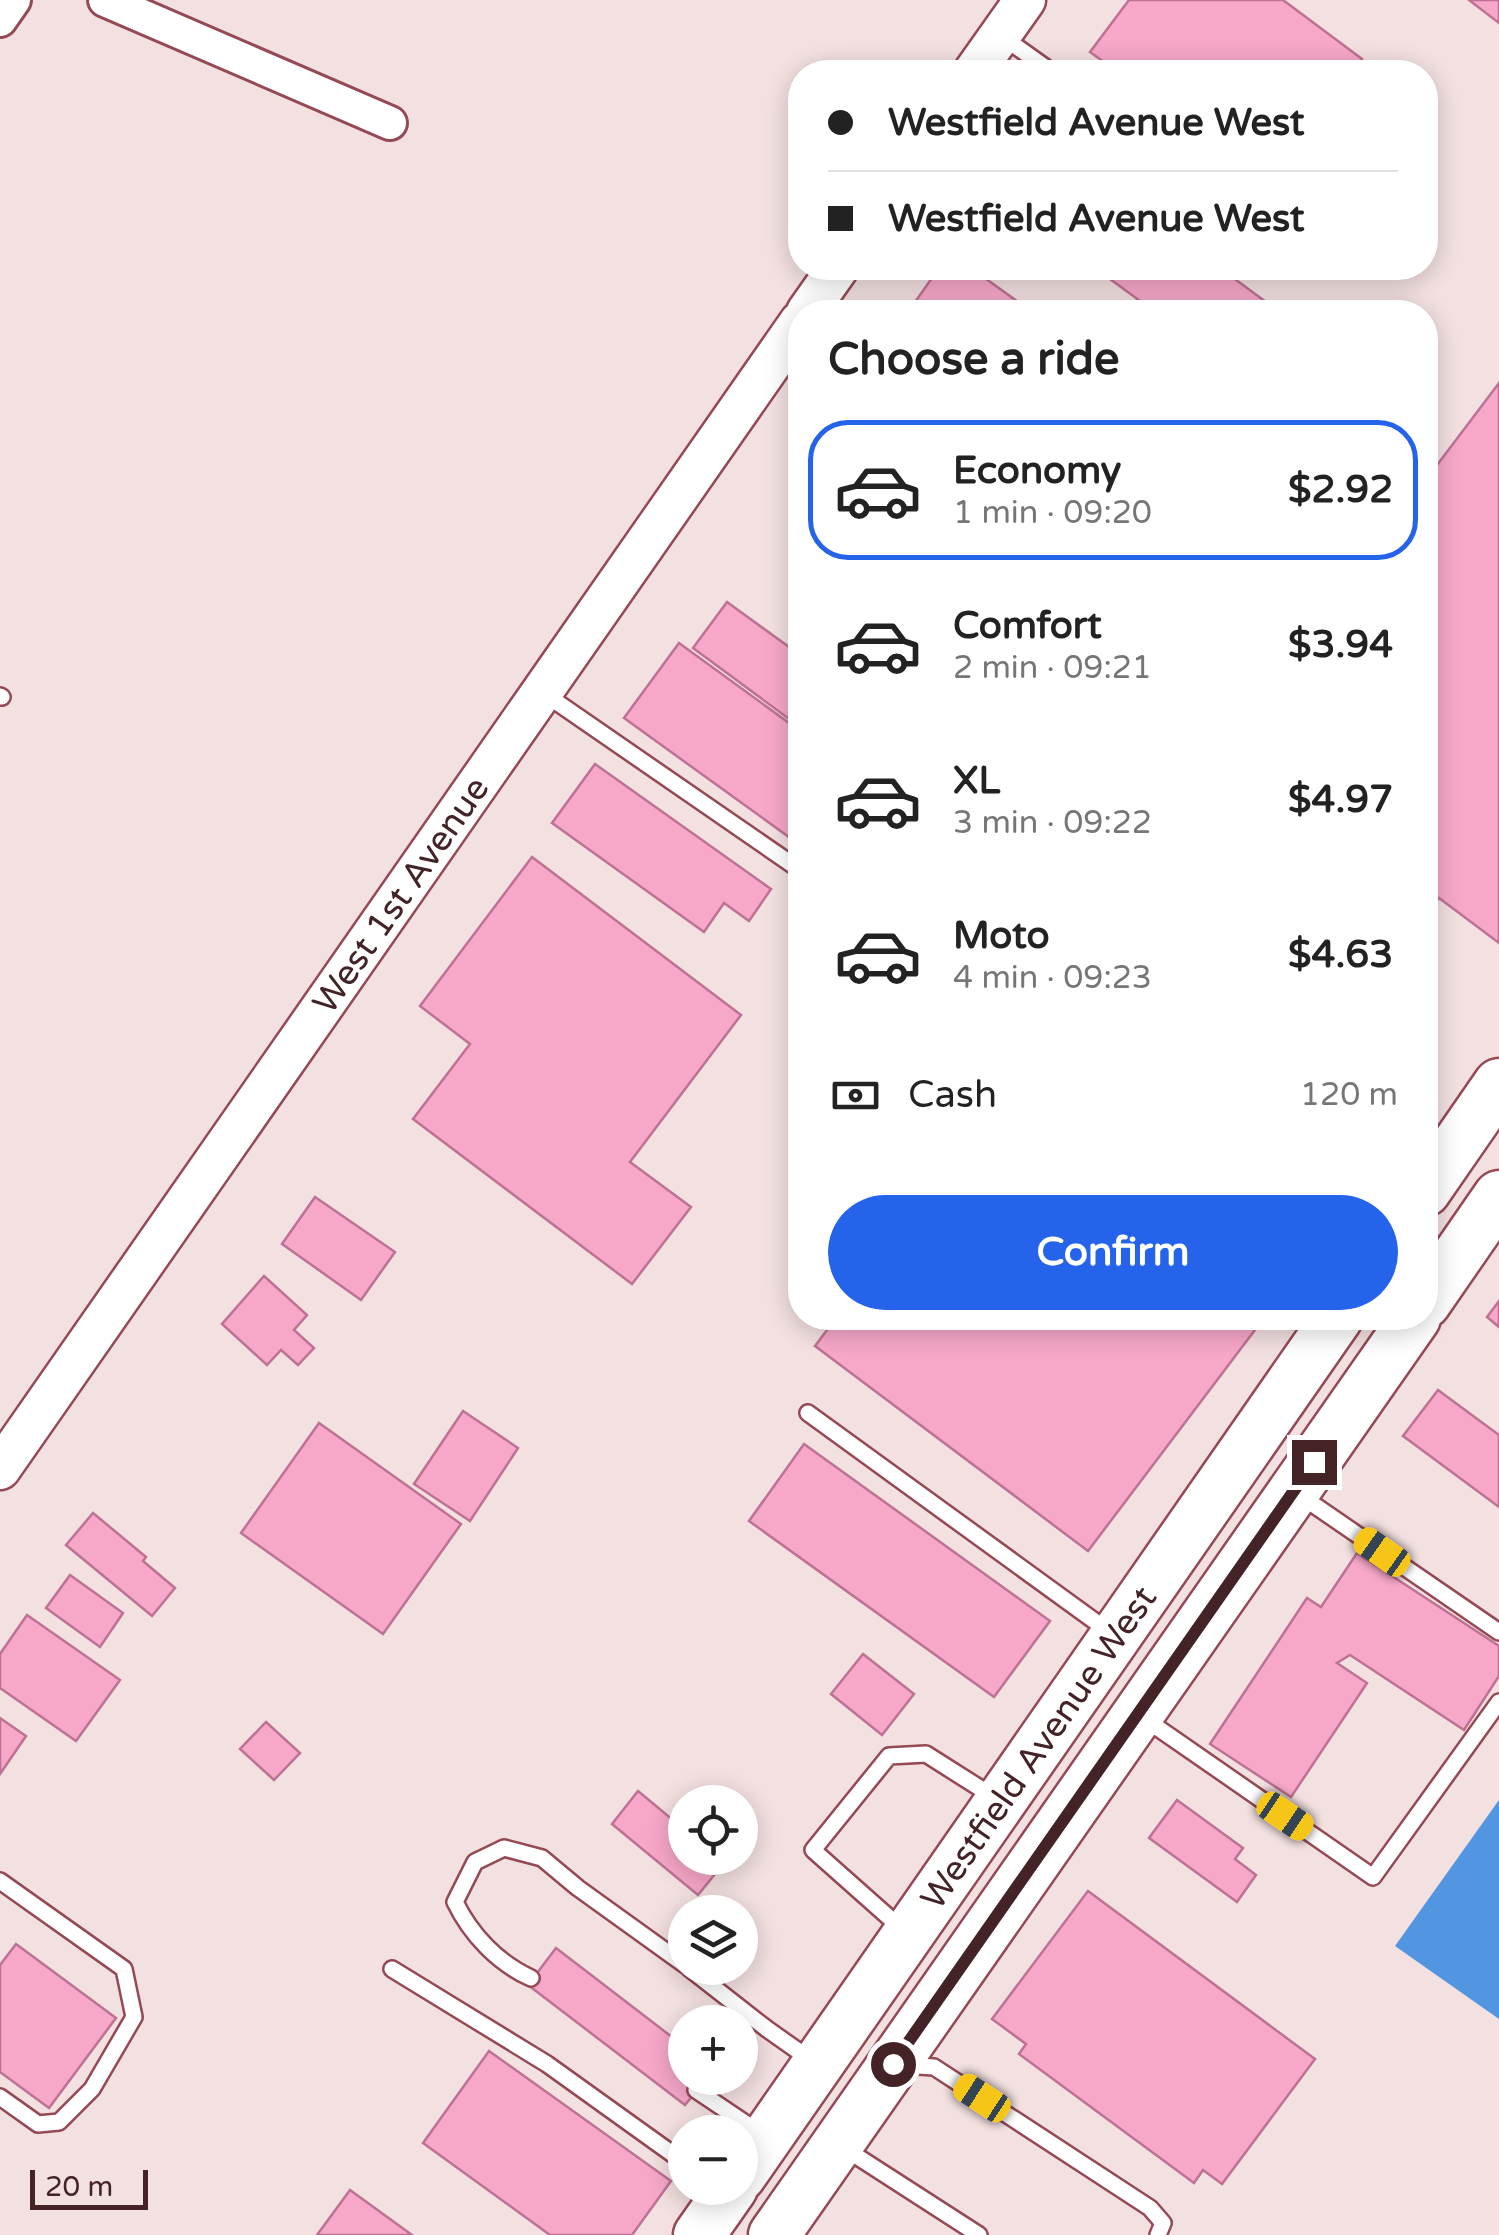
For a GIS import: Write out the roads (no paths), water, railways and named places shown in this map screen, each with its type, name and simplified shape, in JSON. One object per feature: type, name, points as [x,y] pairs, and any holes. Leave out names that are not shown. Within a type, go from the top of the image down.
[{"type":"main road","points":[[1438,1172],[1499,1084]]},
{"type":"main road","points":[[1438,1284],[1499,1196]]},
{"type":"main road","name":"Westfield Avenue West","points":[[758,2148],[1329,1330]]},
{"type":"main road","name":"Westfield Avenue West","points":[[774,2235],[1407,1330]]},
{"type":"main road","points":[[831,2047],[893,2064]]},
{"type":"main road","name":"Westfield Avenue West","points":[[698,2235],[718,2205]]},
{"type":"street","points":[[0,20],[14,0]]},
{"type":"street","points":[[106,0],[390,123]]},
{"type":"street","points":[[983,60],[1025,0]]},
{"type":"street","name":"West 1st Avenue","points":[[0,1468],[788,339]]},
{"type":"lane","points":[[1000,36],[1035,60]]},
{"type":"lane","points":[[542,692],[788,862]]},
{"type":"lane","points":[[808,1413],[1114,1636]]},
{"type":"lane","points":[[1294,1491],[1499,1632]]},
{"type":"lane","points":[[1138,1714],[1373,1876],[1499,1702]]},
{"type":"lane","points":[[909,1935],[813,1850],[889,1756],[926,1754],[1000,1801]]},
{"type":"lane","points":[[531,1978],[492,1952],[465,1922],[456,1902],[475,1862],[504,1848],[542,1858],[668,1952]]},
{"type":"lane","points":[[0,1881],[124,1969],[134,2017],[92,2090],[59,2122],[38,2124],[0,2097]]},
{"type":"lane","points":[[392,1969],[546,2064],[668,2151]]},
{"type":"lane","points":[[711,1985],[766,2029],[831,2047]]},
{"type":"lane","points":[[893,2064],[934,2067],[1150,2208],[1163,2223],[1158,2235]]},
{"type":"lane","points":[[838,2144],[980,2235]]},
{"type":"water","points":[[1499,1800],[1499,2019],[1395,1946]]}]
